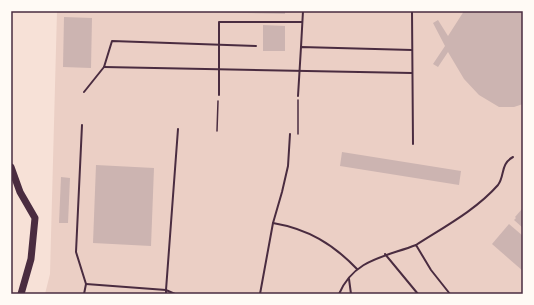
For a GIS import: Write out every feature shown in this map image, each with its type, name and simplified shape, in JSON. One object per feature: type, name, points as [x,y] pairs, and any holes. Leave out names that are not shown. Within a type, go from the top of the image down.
[{"type":"main road","points":[[11,167],[20,192],[36,218],[31,259],[21,294]]},
{"type":"lane","points":[[298,96],[303,11]]},
{"type":"lane","points":[[412,11],[413,144]]},
{"type":"lane","points":[[219,95],[218,70],[220,22],[302,22]]},
{"type":"lane","points":[[84,92],[104,67],[112,41],[256,46]]},
{"type":"lane","points":[[301,47],[412,50]]},
{"type":"lane","points":[[104,67],[412,73]]},
{"type":"lane","points":[[82,125],[76,252],[86,284],[84,294]]},
{"type":"lane","points":[[166,294],[178,129]]},
{"type":"lane","points":[[260,294],[272,223],[282,192],[288,166],[290,134]]},
{"type":"lane","points":[[338,294],[348,279],[365,263],[385,254],[402,251],[416,245],[483,199],[501,180],[503,167],[509,159],[513,157]]},
{"type":"lane","points":[[272,223],[296,228],[318,237],[344,255],[358,269]]},
{"type":"lane","points":[[416,245],[450,294]]},
{"type":"lane","points":[[385,254],[418,294]]},
{"type":"lane","points":[[348,279],[351,294]]},
{"type":"lane","points":[[86,284],[166,290],[176,294]]},
{"type":"path","points":[[217,131],[219,95]]},
{"type":"path","points":[[298,96],[298,134]]},
{"type":"shaded area","points":[[57,11],[523,11],[523,294],[45,294],[50,274]]},
{"type":"building","points":[[177,11],[285,11],[285,14]]},
{"type":"building","points":[[464,11],[523,11],[523,104],[514,107],[499,107],[479,95],[464,79],[448,52],[438,67],[433,64],[445,46],[433,23],[438,20],[448,36]]},
{"type":"building","points":[[64,17],[92,18],[91,68],[63,67]]},
{"type":"building","points":[[263,25],[285,26],[285,51],[263,51]]},
{"type":"building","points":[[342,152],[461,171],[459,185],[340,166]]},
{"type":"building","points":[[96,165],[154,168],[151,246],[93,243]]},
{"type":"building","points":[[61,177],[70,178],[68,223],[59,223]]},
{"type":"building","points":[[522,209],[523,210],[523,228],[514,220]]},
{"type":"building","points":[[509,224],[523,236],[523,271],[492,244]]}]
